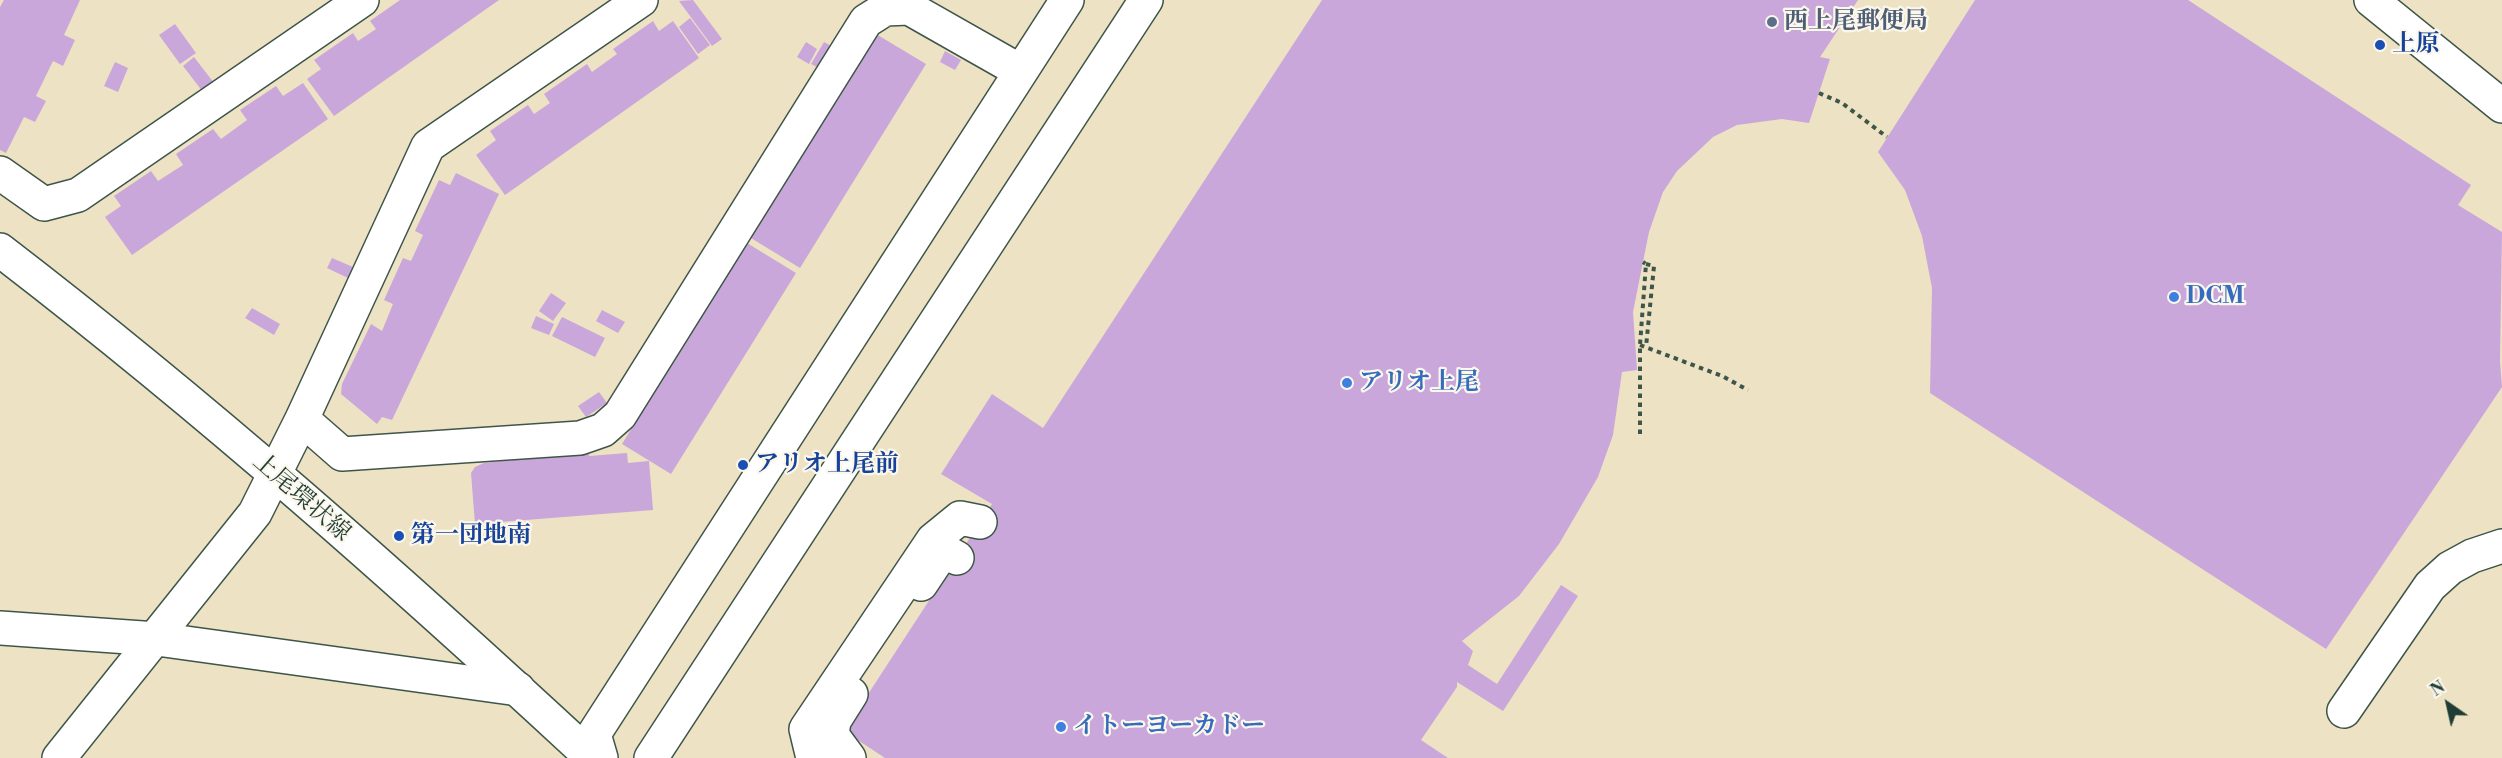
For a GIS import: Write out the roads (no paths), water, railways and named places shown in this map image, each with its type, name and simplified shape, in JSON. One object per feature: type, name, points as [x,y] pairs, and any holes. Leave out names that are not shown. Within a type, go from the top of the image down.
[{"type":"street","points":[[0,173],[44,204],[78,195],[362,0]]},
{"type":"street","points":[[59,758],[157,639],[255,513],[302,419],[429,146],[641,0]]},
{"type":"street","points":[[601,758],[594,734],[1067,0]]},
{"type":"street","points":[[651,758],[1146,0]]},
{"type":"street","points":[[2372,0],[2502,106]]},
{"type":"street","points":[[302,419],[342,454],[580,438],[603,430],[620,414],[866,21],[885,9],[909,8],[1020,71]]},
{"type":"street","name":"上尾環状線","points":[[0,250],[174,388],[518,689],[592,758]]},
{"type":"street","points":[[813,758],[806,729],[933,540],[960,518],[981,522]]},
{"type":"street","points":[[2344,711],[2430,586],[2450,568],[2472,556],[2502,546]]},
{"type":"street","points":[[849,758],[832,735],[834,721],[937,560],[948,553],[957,558]]},
{"type":"street","points":[[0,628],[157,639],[518,689]]},
{"type":"place","name":"西上尾郵便局","points":[[1772,22]]},
{"type":"place","name":"上原","points":[[2380,45]]},
{"type":"place","name":"DCM","points":[[2174,297]]},
{"type":"place","name":"アリオ上尾","points":[[1347,383]]},
{"type":"place","name":"アリオ上尾前","points":[[743,465]]},
{"type":"place","name":"第一団地南","points":[[399,536]]},
{"type":"place","name":"イトーヨーカドー","points":[[1061,727]]}]
